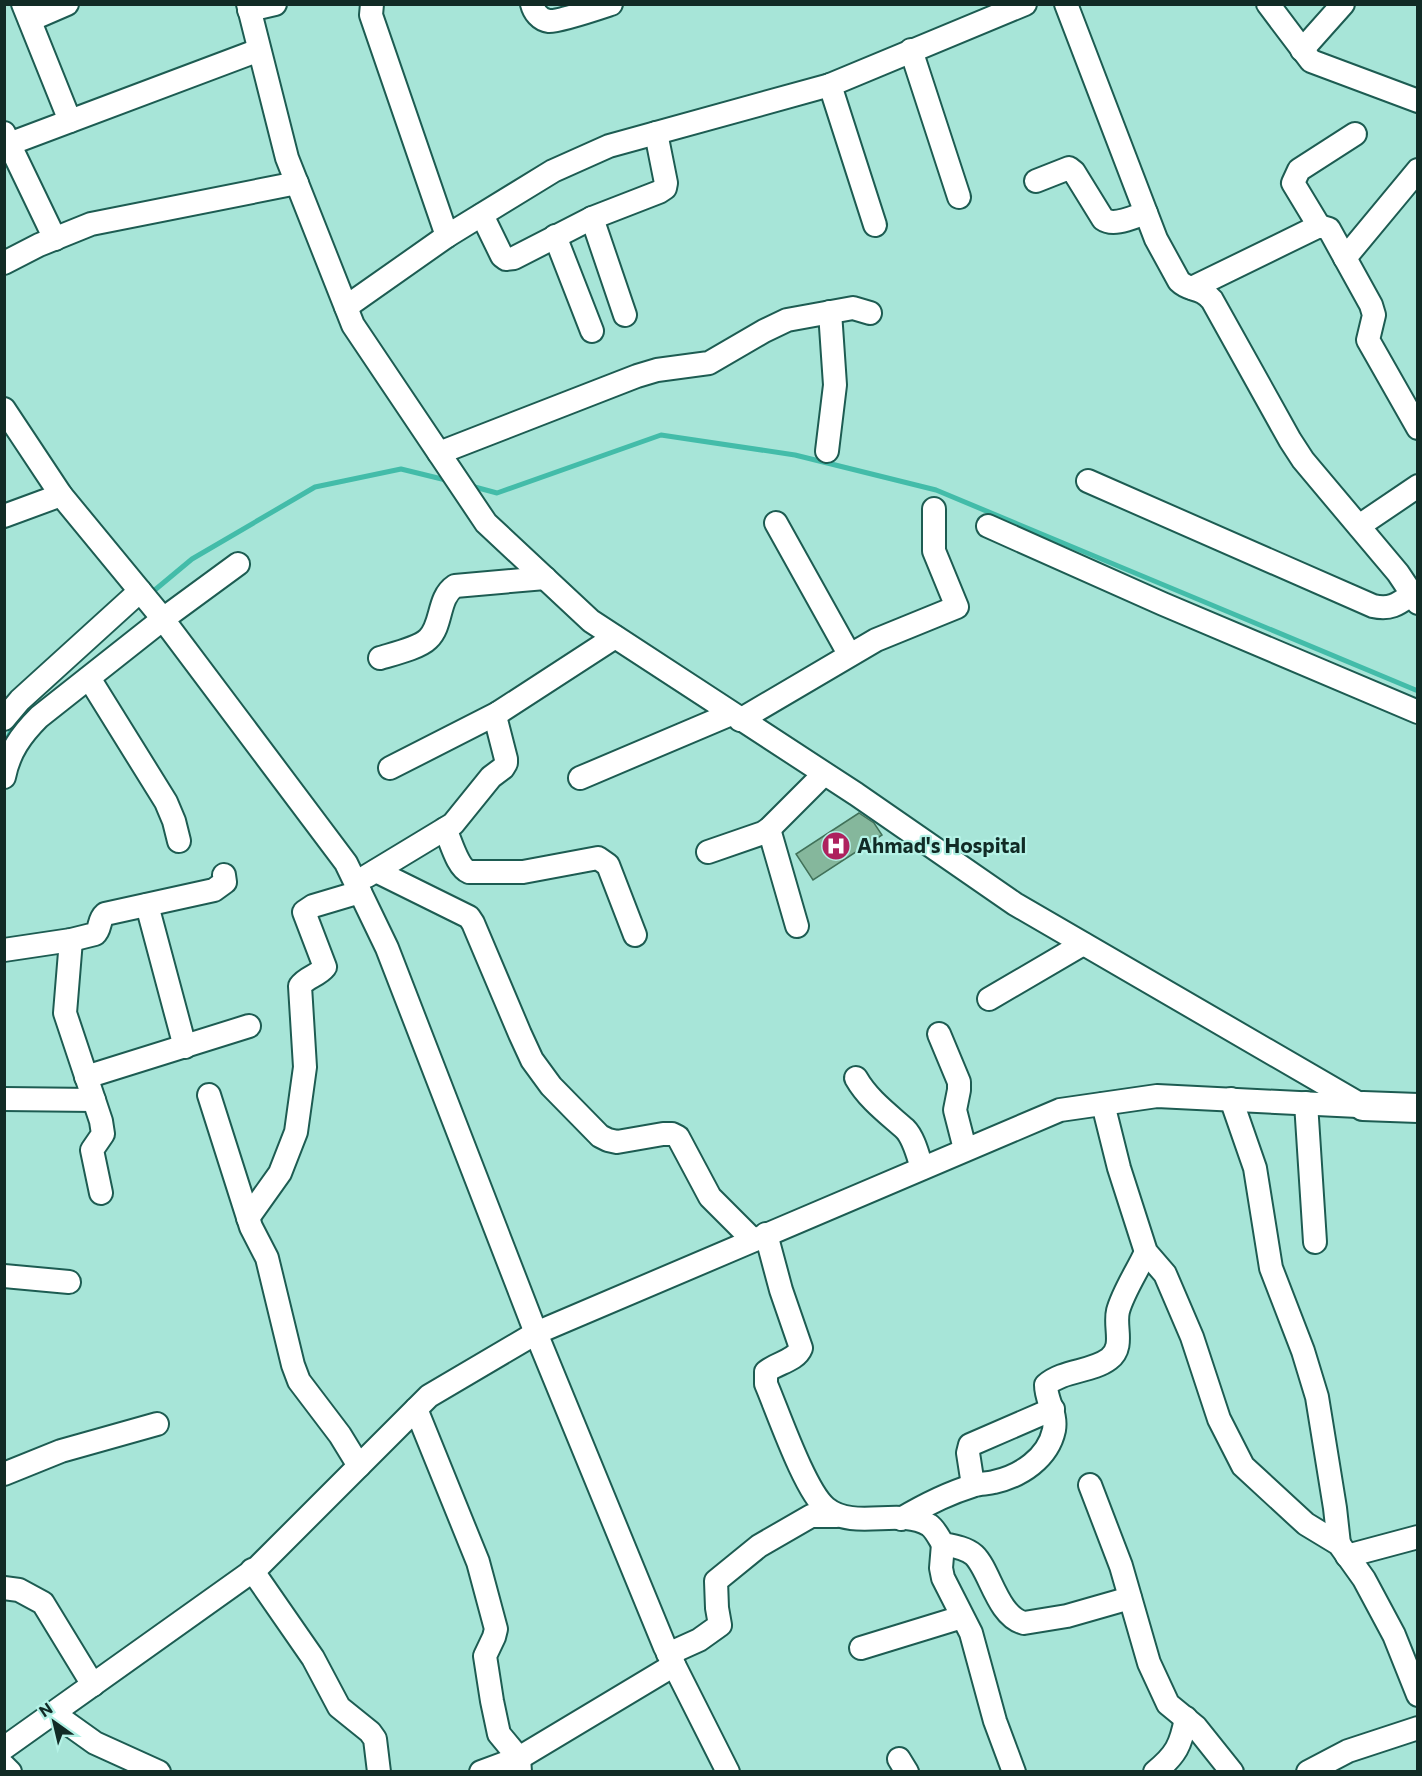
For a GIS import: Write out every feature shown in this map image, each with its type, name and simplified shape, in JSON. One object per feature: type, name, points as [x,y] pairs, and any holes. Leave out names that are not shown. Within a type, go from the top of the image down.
[{"type":"main road","points":[[1363,1106],[1418,1108]]},
{"type":"street","points":[[67,4],[27,12],[70,121]]},
{"type":"street","points":[[275,4],[248,7],[287,158],[352,325],[486,523],[591,621],[824,774],[1015,904],[1363,1106]]},
{"type":"street","points":[[372,4],[371,15],[447,236]]},
{"type":"street","points":[[532,4],[540,17],[550,21],[611,4]]},
{"type":"street","points":[[346,307],[447,236],[553,171],[609,146],[830,85],[1025,4]]},
{"type":"street","points":[[1066,4],[1156,239],[1179,281],[1184,286],[1206,293],[1212,300],[1303,460],[1398,573],[1415,599],[1384,609],[1373,606],[1088,481]]},
{"type":"street","points":[[1268,4],[1311,62],[1418,101]]},
{"type":"street","points":[[1302,50],[1343,4]]},
{"type":"street","points":[[55,239],[7,139],[70,121],[259,50]]},
{"type":"street","points":[[911,50],[959,197]]},
{"type":"street","points":[[830,85],[875,225]]},
{"type":"street","points":[[482,215],[502,256],[506,259],[514,258],[592,218],[665,188],[656,133]]},
{"type":"street","points":[[1355,134],[1299,170],[1293,183],[1319,226],[1329,229],[1371,305],[1374,315],[1368,340],[1418,428]]},
{"type":"street","points":[[1036,181],[1068,168],[1074,172],[1103,219],[1108,222],[1146,213]]},
{"type":"street","points":[[1345,258],[1418,170]]},
{"type":"street","points":[[4,263],[91,224],[297,183]]},
{"type":"street","points":[[592,218],[625,315]]},
{"type":"street","points":[[1192,288],[1319,226]]},
{"type":"street","points":[[555,236],[592,331]]},
{"type":"street","points":[[443,459],[637,376],[657,370],[709,363],[778,324],[853,308],[870,313]]},
{"type":"street","points":[[827,450],[835,385],[830,312]]},
{"type":"street","points":[[4,409],[14,440],[161,616],[346,863],[387,948],[536,1333],[671,1659],[728,1772]]},
{"type":"street","points":[[1359,526],[1418,486]]},
{"type":"street","points":[[4,516],[61,495]]},
{"type":"street","points":[[580,778],[736,717],[849,654],[885,636],[957,606],[934,551],[934,509]]},
{"type":"street","points":[[777,523],[849,654]]},
{"type":"street","points":[[988,526],[1163,604],[1418,712]]},
{"type":"street","points":[[4,777],[13,751],[23,733],[39,717],[89,678],[161,616],[238,564]]},
{"type":"street","points":[[380,658],[429,639],[445,596],[455,586],[545,578]]},
{"type":"street","points":[[4,719],[20,700],[142,593]]},
{"type":"street","points":[[390,768],[498,713],[615,637]]},
{"type":"street","points":[[89,678],[166,802],[179,841]]},
{"type":"street","points":[[248,1218],[280,1173],[296,1132],[305,1067],[300,986],[325,967],[304,912],[358,887],[376,871],[445,829],[460,817],[491,777],[506,763],[496,720],[498,713]]},
{"type":"street","points":[[708,852],[769,829],[824,774]]},
{"type":"street","points":[[445,829],[461,865],[470,872],[523,872],[598,858],[604,860],[635,935]]},
{"type":"street","points":[[769,829],[797,926]]},
{"type":"street","points":[[376,871],[469,917],[532,1060],[551,1086],[600,1136],[617,1142],[663,1134],[678,1137],[710,1197],[760,1237],[801,1348],[796,1355],[772,1366],[766,1372],[766,1384],[800,1464],[819,1500],[837,1516]]},
{"type":"street","points":[[4,950],[95,934],[98,932],[101,917],[105,914],[214,890],[225,882],[224,875]]},
{"type":"street","points":[[147,905],[185,1047]]},
{"type":"street","points":[[71,940],[65,1013],[103,1134],[92,1150],[101,1193]]},
{"type":"street","points":[[989,999],[1083,944]]},
{"type":"street","points":[[86,1077],[249,1026]]},
{"type":"street","points":[[939,1034],[959,1082],[955,1110],[965,1149]]},
{"type":"street","points":[[856,1078],[863,1089],[905,1129],[922,1168]]},
{"type":"street","points":[[209,1095],[248,1218],[267,1257],[293,1365],[299,1381],[340,1435],[358,1466]]},
{"type":"street","points":[[4,1748],[252,1570],[429,1396],[536,1333],[1060,1110],[1157,1096],[1363,1106]]},
{"type":"street","points":[[4,1099],[94,1100]]},
{"type":"street","points":[[1231,1100],[1255,1168],[1271,1268],[1303,1351],[1317,1397],[1343,1550]]},
{"type":"street","points":[[1306,1103],[1315,1242]]},
{"type":"street","points":[[1103,1104],[1119,1168],[1146,1252],[1165,1274],[1192,1337],[1219,1419],[1243,1467],[1306,1524],[1343,1550],[1364,1579],[1394,1635],[1418,1695]]},
{"type":"street","points":[[900,1519],[931,1502],[973,1485],[1011,1477],[1027,1468],[1041,1455],[1054,1430],[1053,1409],[1046,1392],[1046,1385],[1050,1381],[1103,1363],[1114,1355],[1118,1348],[1117,1323],[1120,1306],[1146,1252]]},
{"type":"street","points":[[4,1276],[69,1282]]},
{"type":"street","points":[[416,1409],[478,1562],[495,1629],[494,1637],[485,1656],[492,1701],[499,1734],[519,1765]]},
{"type":"street","points":[[973,1485],[968,1452],[970,1445],[1053,1409]]},
{"type":"street","points":[[4,1474],[61,1451],[157,1424]]},
{"type":"street","points":[[1090,1485],[1121,1566],[1149,1663],[1168,1704],[1196,1727],[1232,1772]]},
{"type":"street","points":[[481,1772],[519,1765],[720,1624],[716,1581],[759,1545],[811,1516],[900,1519],[931,1526],[943,1544],[965,1550],[973,1555],[992,1588],[1018,1622],[1067,1616],[1130,1598]]},
{"type":"street","points":[[1343,1550],[1418,1537]]},
{"type":"street","points":[[943,1544],[941,1558],[943,1578],[971,1633],[995,1721],[1014,1772]]},
{"type":"street","points":[[252,1570],[316,1664],[339,1707],[370,1732],[375,1739],[379,1772]]},
{"type":"street","points":[[4,1588],[19,1590],[43,1603],[93,1685]]},
{"type":"street","points":[[861,1648],[962,1617]]},
{"type":"street","points":[[53,1713],[95,1743],[159,1772]]},
{"type":"street","points":[[1155,1772],[1169,1760],[1178,1748],[1186,1718]]},
{"type":"street","points":[[1308,1772],[1348,1751],[1418,1728]]},
{"type":"street","points":[[4,1766],[10,1772]]},
{"type":"building","points":[[859,813],[874,823],[882,835],[813,880],[796,854]]},
{"type":"waterway","points":[[471,486],[497,493],[661,435],[795,455],[936,490],[1418,691]]},
{"type":"waterway","points":[[150,594],[192,559],[315,487],[401,469],[450,481]]},
{"type":"waterway","points":[[7,740],[15,721]]},
{"type":"place","name":"Ahmad's Hospital","points":[[836,846]]}]
